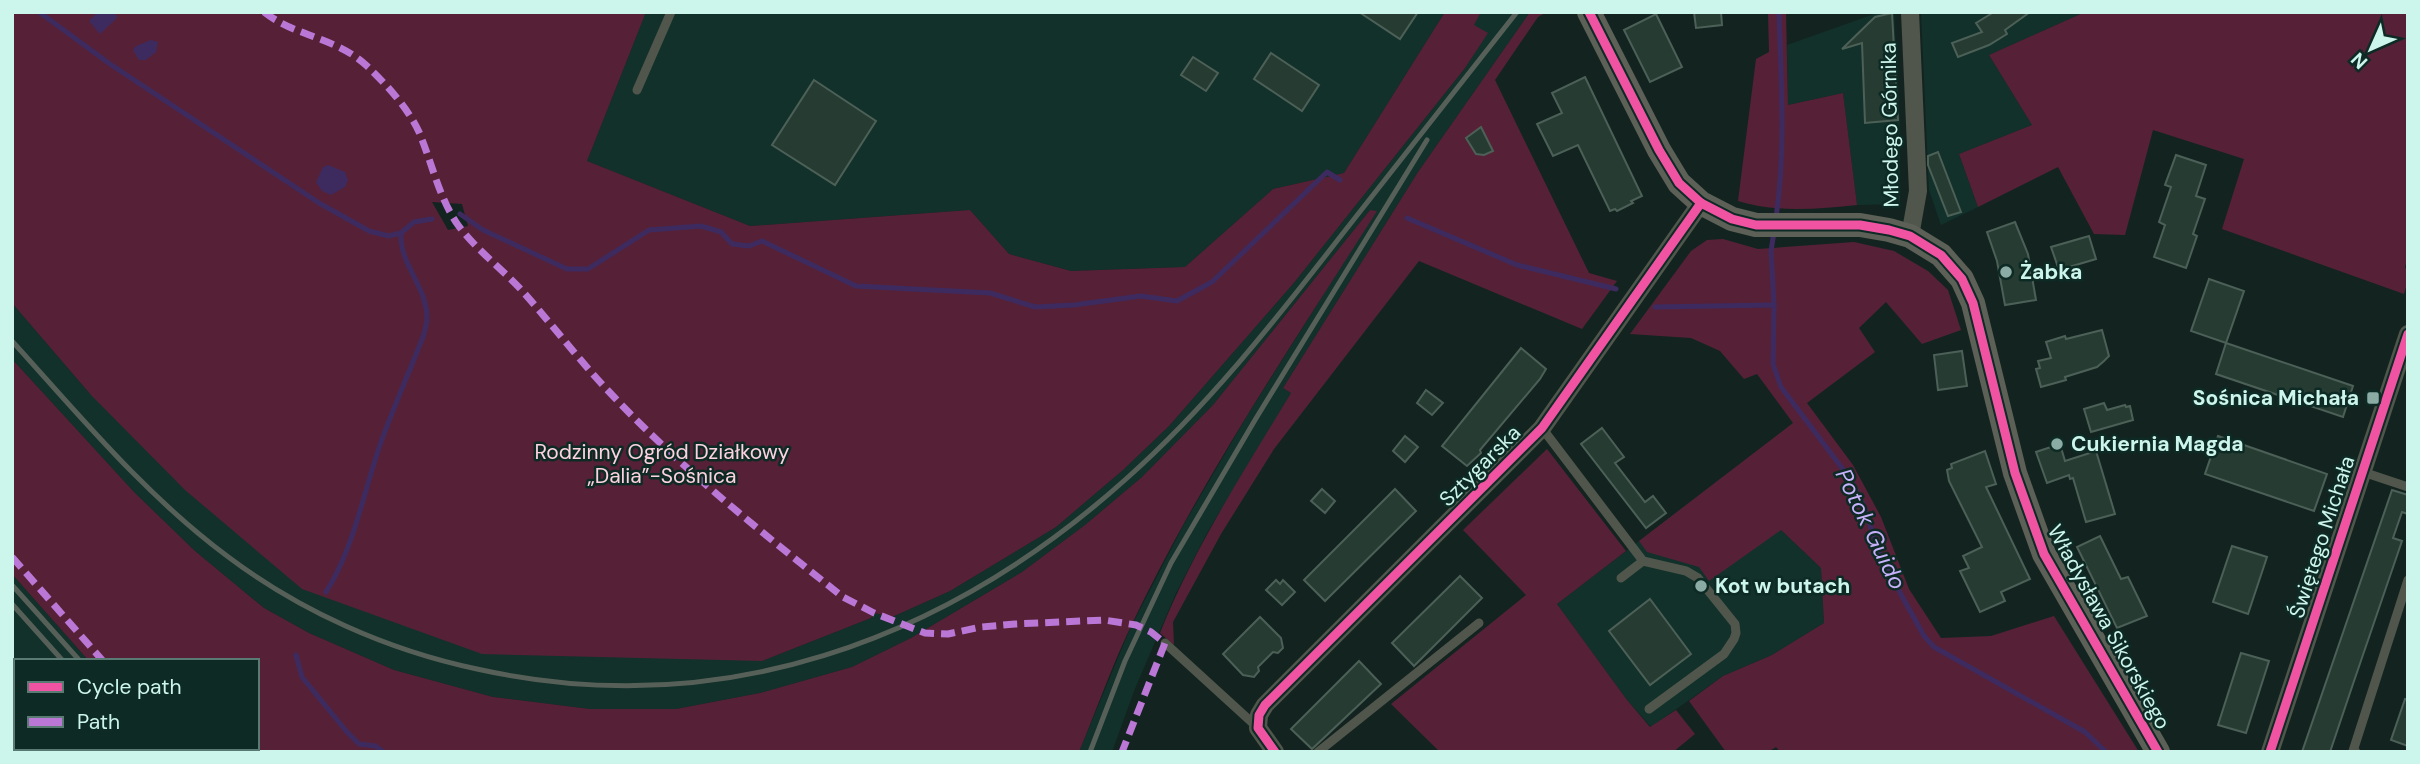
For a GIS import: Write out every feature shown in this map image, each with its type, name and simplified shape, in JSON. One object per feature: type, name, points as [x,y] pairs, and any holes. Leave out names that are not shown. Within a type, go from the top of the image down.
[{"type":"street","name":"Władysława Sikorskiego","points":[[1589,12],[1659,150],[1679,183],[1701,203],[1732,219],[1756,225],[1860,225],[1910,236],[1941,255],[1962,279],[1973,303],[2015,473],[2044,554],[2158,752]]},
{"type":"street","name":"Młodego Górnika","points":[[1910,12],[1919,191],[1910,236]]},
{"type":"street","name":"Sztygarska","points":[[1258,728],[1259,715],[1265,705],[1542,428],[1701,203]]},
{"type":"street","name":"Świętego Michała","points":[[2270,752],[2408,334]]},
{"type":"street","points":[[1258,728],[1275,752]]},
{"type":"lane","points":[[637,90],[671,12]]},
{"type":"lane","points":[[1542,428],[1643,561],[1686,571],[1698,578],[1735,624],[1736,633],[1724,654],[1649,709]]},
{"type":"lane","points":[[2363,472],[2408,487]]},
{"type":"lane","points":[[1621,578],[1643,561]]},
{"type":"lane","points":[[2356,752],[2353,751],[2408,580]]},
{"type":"lane","points":[[1318,752],[1479,623]]},
{"type":"lane","points":[[1165,643],[1258,728]]},
{"type":"shaded area","points":[[98,12],[115,12],[117,18],[100,34],[89,21]]},
{"type":"shaded area","points":[[646,12],[1445,12],[1344,173],[1273,189],[1185,267],[1071,271],[1009,254],[970,210],[750,226],[587,161]]},
{"type":"shaded area","points":[[1481,12],[1530,12],[1418,172],[1283,388],[1291,393],[1207,533],[1176,593],[1134,691],[1112,752],[1079,752],[1130,629],[1183,526],[1247,416],[1376,211],[1369,211],[1213,405],[1142,477],[1085,525],[1022,572],[911,638],[852,667],[760,693],[676,709],[590,709],[493,697],[394,670],[309,633],[264,608],[195,551],[134,492],[12,359],[12,303],[91,395],[762,661],[871,618],[874,613],[892,617],[950,591],[1056,527],[1123,470],[1169,426],[1293,284],[1465,68],[1487,33],[1473,26]]},
{"type":"shaded area","points":[[1880,12],[1894,12],[1900,124],[1900,204],[1857,205],[1843,93],[1788,105],[1787,45]]},
{"type":"shaded area","points":[[1921,12],[2085,12],[1989,55],[2032,125],[1959,154],[1978,207],[1941,225],[1929,190]]},
{"type":"shaded area","points":[[151,40],[158,42],[156,52],[146,60],[139,60],[133,50]]},
{"type":"shaded area","points":[[328,165],[345,172],[348,180],[345,187],[331,195],[322,191],[316,182],[323,167]]},
{"type":"shaded area","name":"Kot w butach","points":[[1724,476],[1821,568],[1824,623],[1772,655],[1723,676],[1651,727],[1627,700],[1557,604]]},
{"type":"shaded area","points":[[12,574],[87,659],[14,659],[14,668]]},
{"type":"shaded area","points":[[72,750],[169,752],[74,752]]},
{"type":"green space","name":"Rodzinny Ogród Działkowy „Dalia”-Sośnica","points":[[12,12],[646,12],[587,161],[750,226],[970,210],[1009,254],[1071,271],[1185,267],[1273,189],[1344,173],[1445,12],[1481,12],[1474,25],[1488,33],[1465,68],[1293,284],[1169,426],[1123,470],[1056,527],[950,591],[892,617],[874,613],[871,618],[762,661],[482,654],[302,589],[185,490],[91,395],[12,303]],"holes":[[[432,202],[462,204],[468,226],[448,230]]]},
{"type":"green space","points":[[1530,12],[1547,12],[1538,17],[1495,80],[1589,273],[1617,281],[1582,329],[1419,261],[1274,449],[1221,534],[1173,622],[1174,645],[1160,633],[1173,601],[1204,540],[1291,393],[1283,388],[1418,172]]},
{"type":"green space","points":[[1768,12],[1786,12],[1788,105],[1843,93],[1857,205],[1782,209],[1738,201],[1756,59],[1769,52]]},
{"type":"green space","points":[[2085,12],[2408,12],[2408,257],[2405,267],[2408,280],[2404,294],[2222,229],[2244,159],[2153,130],[2125,235],[2094,234],[2058,167],[1978,207],[1959,154],[2032,125],[1989,55]]},
{"type":"green space","points":[[1370,210],[1377,211],[1247,416],[1185,521],[1123,643],[1079,752],[169,752],[168,750],[259,750],[259,659],[87,659],[12,574],[12,359],[134,492],[195,551],[264,608],[309,633],[394,670],[493,697],[590,709],[676,709],[760,693],[852,667],[911,638],[1022,572],[1085,525],[1142,477],[1213,405]]},
{"type":"green space","points":[[1723,239],[1758,249],[1854,242],[1894,251],[1928,271],[1948,290],[1961,330],[1922,344],[1886,302],[1859,328],[1875,352],[1807,403],[1853,465],[1881,517],[1909,589],[1941,638],[1991,636],[2054,616],[2139,752],[1780,752],[1776,747],[1768,752],[1726,752],[1689,701],[1723,676],[1772,655],[1824,623],[1821,568],[1781,530],[1709,581],[1699,567],[1647,552],[1639,541],[1793,423],[1757,374],[1744,379],[1720,351],[1691,338],[1630,334],[1691,251],[1707,240]]},
{"type":"green space","points":[[1547,449],[1626,551],[1557,604],[1650,727],[1676,710],[1695,734],[1673,752],[1440,752],[1391,704],[1526,595],[1463,530]]},
{"type":"building","points":[[1359,12],[1418,12],[1400,39]]},
{"type":"building","points":[[1694,12],[1721,12],[1722,25],[1696,28]]},
{"type":"building","points":[[1994,12],[2030,12],[2005,30],[2007,34],[1989,45],[1958,57],[1952,43],[1982,32],[1976,23]]},
{"type":"building","points":[[1892,13],[1898,120],[1865,123],[1862,43],[1842,49],[1875,17]]},
{"type":"building","points":[[1656,14],[1682,67],[1650,82],[1624,30]]},
{"type":"building","points":[[1271,53],[1319,85],[1302,111],[1254,79]]},
{"type":"building","points":[[1193,57],[1218,73],[1206,91],[1181,75]]},
{"type":"building","points":[[1585,77],[1642,196],[1617,211],[1610,211],[1578,145],[1553,156],[1537,124],[1562,113],[1552,93]]},
{"type":"building","points":[[814,80],[876,121],[835,185],[772,145]]},
{"type":"building","points":[[1481,127],[1493,151],[1484,155],[1476,154],[1466,138]]},
{"type":"building","points":[[1938,152],[1961,212],[1948,216],[1928,165],[1928,156]]},
{"type":"building","points":[[2176,155],[2206,165],[2196,196],[2205,199],[2193,234],[2197,236],[2186,268],[2154,257],[2165,225],[2159,222],[2171,187],[2165,185]]},
{"type":"building","points":[[2015,222],[2028,254],[2036,300],[2005,305],[1997,261],[1987,232]]},
{"type":"building","points":[[2089,236],[2096,259],[2059,270],[2051,247]]},
{"type":"building","points":[[2209,279],[2244,291],[2226,343],[2191,331]]},
{"type":"building","points":[[2102,330],[2109,356],[2104,361],[2097,367],[2065,377],[2066,380],[2041,387],[2036,369],[2040,368],[2038,361],[2051,358],[2046,342]]},
{"type":"building","points":[[2226,343],[2353,386],[2343,417],[2216,374]]},
{"type":"building","points":[[1521,348],[1546,369],[1480,450],[1481,453],[1467,466],[1442,446]]},
{"type":"building","points":[[1962,351],[1967,386],[1938,390],[1934,355]]},
{"type":"building","points":[[1426,390],[1443,403],[1432,415],[1417,403]]},
{"type":"building","points":[[2104,403],[2107,410],[2130,406],[2133,420],[2091,432],[2084,409]]},
{"type":"building","points":[[1602,428],[1624,457],[1615,463],[1645,502],[1653,496],[1666,513],[1646,528],[1581,444]]},
{"type":"building","points":[[1405,436],[1418,447],[1405,462],[1393,451]]},
{"type":"building","points":[[2218,436],[2327,474],[2314,511],[2205,474]]},
{"type":"building","points":[[2060,444],[2065,461],[2096,451],[2115,514],[2086,522],[2073,478],[2070,479],[2069,475],[2047,483],[2036,452]]},
{"type":"building","points":[[1985,451],[1996,484],[1986,487],[2030,579],[2001,592],[2005,601],[1980,612],[1960,571],[1969,568],[1963,556],[1982,547],[1949,481],[1947,470],[1952,468],[1951,464]]},
{"type":"building","points":[[1322,489],[1335,501],[1325,513],[1311,501]]},
{"type":"building","points":[[1395,489],[1416,511],[1325,601],[1304,580]]},
{"type":"building","points":[[2392,490],[2408,495],[2408,514],[2402,512],[2393,538],[2402,541],[2330,752],[2302,752]]},
{"type":"building","points":[[2100,536],[2121,579],[2128,577],[2147,616],[2117,628],[2077,547]]},
{"type":"building","points":[[2232,546],[2267,557],[2248,614],[2213,602]]},
{"type":"building","points":[[1460,576],[1482,598],[1414,666],[1392,643]]},
{"type":"building","points":[[1276,580],[1280,584],[1283,580],[1295,592],[1282,605],[1266,590]]},
{"type":"building","points":[[1650,599],[1691,654],[1650,685],[1609,631]]},
{"type":"building","points":[[1260,617],[1281,638],[1283,648],[1278,653],[1273,652],[1258,667],[1259,671],[1254,677],[1243,675],[1223,654]]},
{"type":"building","points":[[2241,653],[2269,661],[2246,733],[2218,725]]},
{"type":"building","points":[[1359,661],[1381,684],[1312,749],[1291,729]]},
{"type":"building","points":[[2405,699],[2408,700],[2408,746],[2391,740]]},
{"type":"waterway","points":[[39,12],[110,64],[319,203],[369,231],[389,236],[401,233],[414,222],[432,219]]},
{"type":"waterway","name":"Potok Guido","points":[[1776,218],[1782,141],[1779,12]]},
{"type":"waterway","points":[[460,214],[483,230],[567,269],[588,269],[649,230],[701,226],[721,232],[732,244],[749,246],[762,241],[856,286],[990,293],[1035,307],[1141,296],[1177,301],[1212,282],[1327,172],[1340,180]]},
{"type":"waterway","points":[[1407,218],[1517,265],[1616,289]]},
{"type":"waterway","name":"Potok Guido","points":[[1774,232],[1771,251],[1773,364],[1781,387],[1851,480],[1863,504],[1882,560],[1924,636],[1934,647],[2085,732],[2106,752]]},
{"type":"waterway","points":[[326,592],[351,539],[380,445],[424,334],[426,306],[404,255],[401,233]]},
{"type":"waterway","points":[[1655,307],[1774,305]]},
{"type":"waterway","points":[[296,655],[302,677],[347,732],[359,744],[375,746],[384,752]]},
{"type":"railway","points":[[12,341],[114,454],[197,532],[255,576],[314,611],[346,626],[443,661],[567,683],[655,685],[741,676],[824,655],[905,625],[982,585],[1056,536],[1126,479],[1184,423],[1265,332],[1517,12]]},
{"type":"railway","points":[[1090,752],[1125,661],[1171,563],[1255,420],[1427,140]]},
{"type":"railway","points":[[12,585],[78,659]]},
{"type":"railway","points":[[12,604],[61,659]]},
{"type":"marked path","points":[[264,12],[289,27],[355,56],[374,73],[409,114],[424,144],[451,215],[465,234],[525,294],[592,373],[668,451],[843,597],[874,613],[925,633],[948,634],[981,627],[1104,620],[1136,625],[1165,643],[1122,752]]},
{"type":"marked path","points":[[12,557],[101,659]]},
{"type":"cycle path","points":[[1589,12],[1659,150],[1679,183],[1701,203],[1732,219],[1756,225],[1860,225],[1910,236],[1941,255],[1962,279],[1973,303],[2015,473],[2044,554],[2158,752]]},
{"type":"cycle path","points":[[1275,752],[1258,728],[1259,715],[1265,705],[1542,428],[1701,203]]},
{"type":"cycle path","points":[[2270,752],[2408,334]]},
{"type":"place","name":"Żabka","points":[[2006,272]]},
{"type":"place","name":"Sośnica Michała","points":[[2373,398]]},
{"type":"place","name":"Cukiernia Magda","points":[[2057,444]]},
{"type":"place","name":"Kot w butach","points":[[1701,586]]}]
